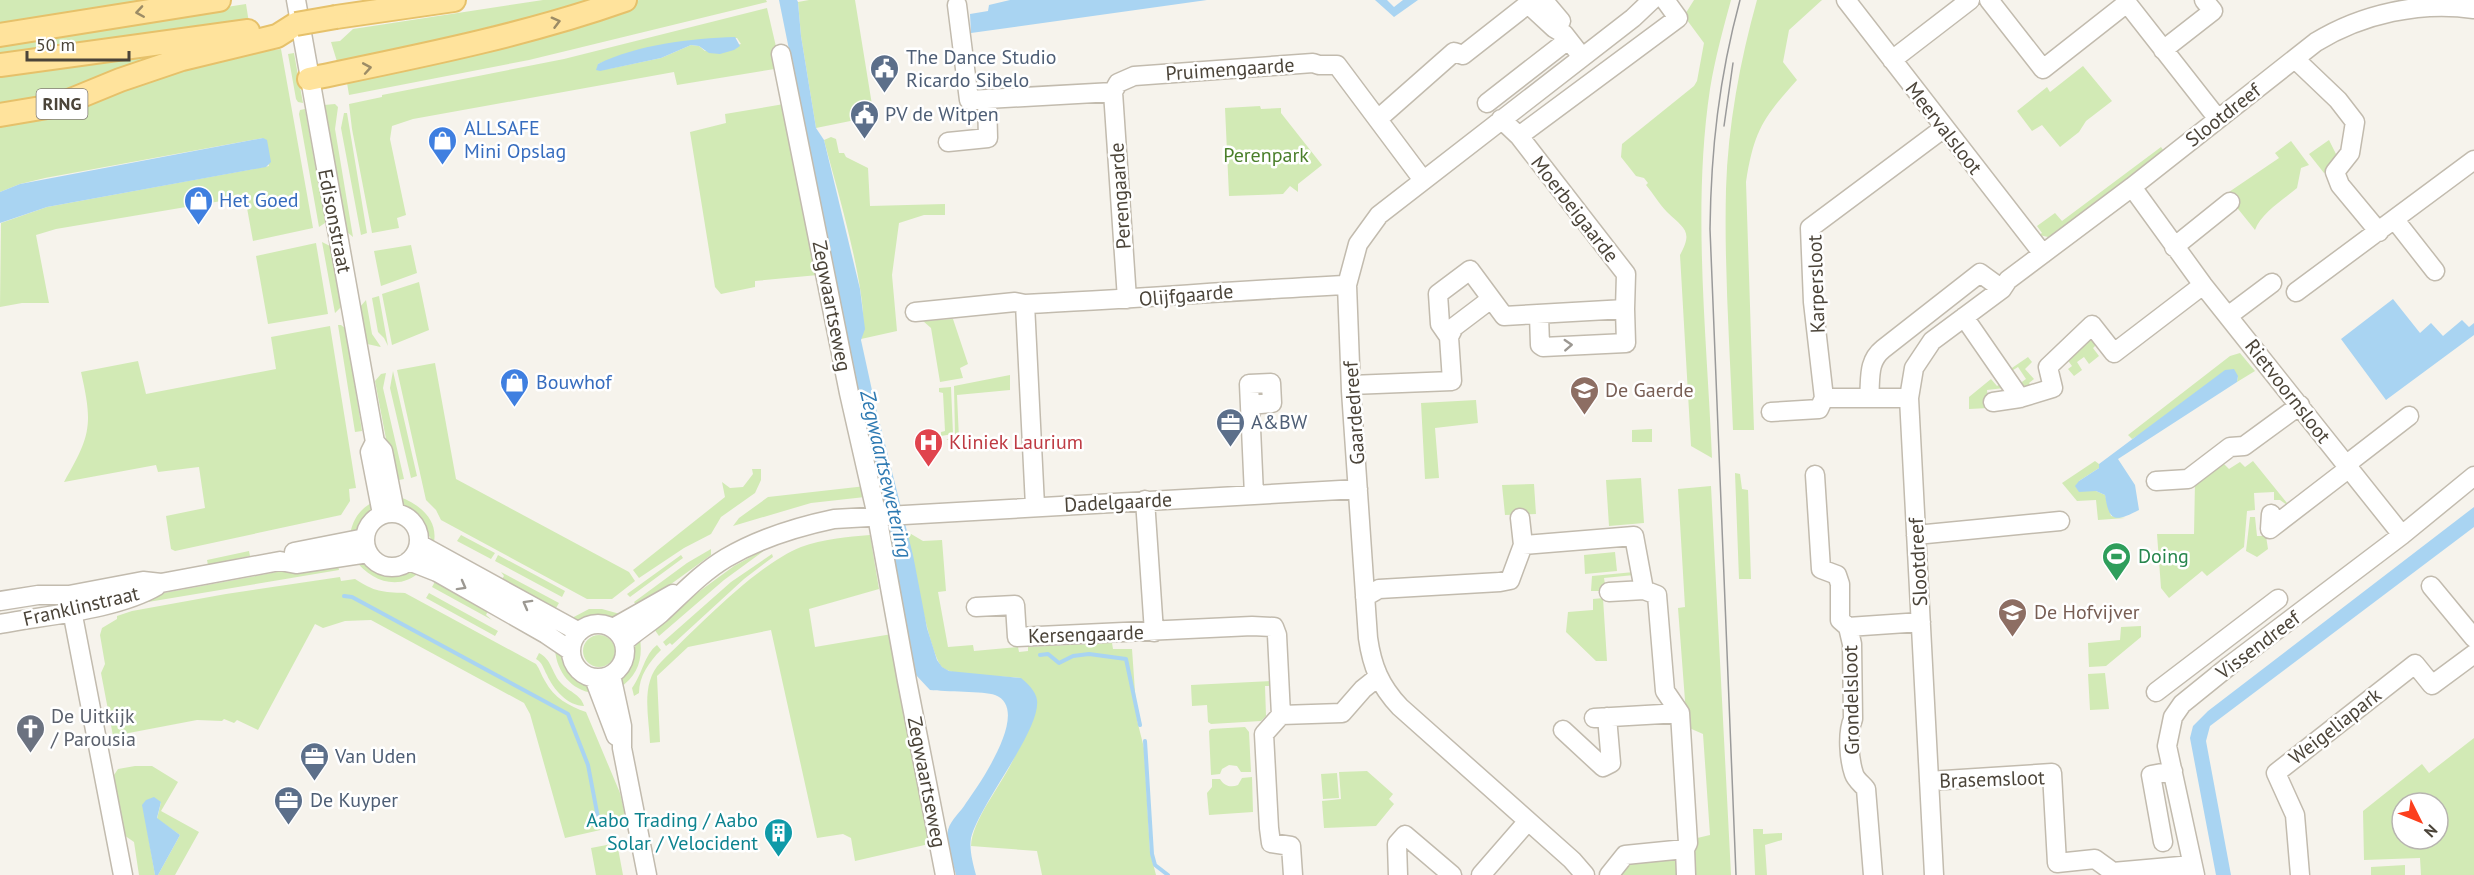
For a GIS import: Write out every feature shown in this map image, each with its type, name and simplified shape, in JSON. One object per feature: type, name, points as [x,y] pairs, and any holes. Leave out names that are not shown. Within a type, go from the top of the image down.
[{"type":"main road","points":[[0,34],[219,0]]},
{"type":"main road","points":[[0,64],[262,35],[296,24],[454,0]]},
{"type":"main road","points":[[309,79],[388,64],[560,21],[625,0]]},
{"type":"main road","name":"RING","points":[[0,115],[59,105],[120,80],[262,35]]},
{"type":"street","name":"Edisonstraat","points":[[296,0],[375,442],[383,451],[388,513]]},
{"type":"street","points":[[1546,0],[1544,1],[1562,22],[1566,37]]},
{"type":"street","name":"Gaardedreef","points":[[1585,875],[1400,707],[1378,677],[1369,647],[1365,597],[1347,285],[1353,258],[1366,230],[1379,215],[1633,18],[1652,0]]},
{"type":"street","points":[[1519,136],[1678,18],[1665,0]]},
{"type":"street","name":"Meervalsloot","points":[[1846,0],[2043,254]]},
{"type":"street","points":[[1892,60],[1970,0]]},
{"type":"street","points":[[1989,0],[2043,69],[2127,3],[2218,119]]},
{"type":"street","points":[[2163,50],[2212,11],[2204,0]]},
{"type":"street","name":"Slootdreef","points":[[1934,875],[1909,398],[1914,368],[1932,341],[2002,289],[2008,280],[2132,187],[2295,58],[2336,30],[2424,3],[2474,9]]},
{"type":"street","points":[[1378,119],[1447,57],[1454,52],[1463,55],[1528,4],[1566,37],[1582,57]]},
{"type":"street","points":[[957,5],[969,100],[1113,92]]},
{"type":"street","points":[[1487,103],[1566,37]]},
{"type":"street","name":"Zegwaartseweg","points":[[781,54],[846,375],[879,516],[907,681],[945,875]]},
{"type":"street","points":[[2295,58],[2338,100],[2355,122],[2350,153],[2335,172],[2340,185],[2379,232]]},
{"type":"street","name":"Pruimengaarde","points":[[1113,92],[1118,83],[1134,76],[1313,63],[1337,65],[1423,180]]},
{"type":"street","name":"Perengaarde","points":[[1113,92],[1127,299]]},
{"type":"street","points":[[948,142],[988,138],[987,99]]},
{"type":"street","name":"Moerbeigaarde","points":[[1500,119],[1519,136],[1626,274],[1626,343],[1543,347],[1540,345],[1539,315]]},
{"type":"street","name":"Karpersloot","points":[[1824,398],[1813,302],[1810,228],[1944,128]]},
{"type":"street","points":[[2296,292],[2474,160]]},
{"type":"street","name":"Rietvoornsloot","points":[[2132,187],[2203,285],[2402,535]]},
{"type":"street","points":[[2174,247],[2230,202]]},
{"type":"street","points":[[2395,220],[2436,272]]},
{"type":"street","points":[[1449,337],[1440,324],[1438,294],[1470,270],[1504,315],[1625,309]]},
{"type":"street","points":[[1869,398],[1871,363],[1883,349],[1980,273],[2002,289]]},
{"type":"street","points":[[2228,316],[2272,283]]},
{"type":"street","name":"Olijfgaarde","points":[[915,312],[1015,302],[1025,304],[1127,299],[1347,285]]},
{"type":"street","points":[[1993,402],[2020,398],[2053,388],[2048,367],[2092,325],[2114,352],[2203,285]]},
{"type":"street","points":[[1351,385],[1452,381],[1449,337],[1454,327],[1491,299]]},
{"type":"street","points":[[1025,304],[1035,506]]},
{"type":"street","points":[[1964,317],[2020,398]]},
{"type":"street","points":[[1771,412],[1819,409],[1824,398],[1909,398]]},
{"type":"street","points":[[1250,405],[1254,495]]},
{"type":"street","points":[[2156,481],[2188,479],[2230,447],[2244,446],[2300,405]]},
{"type":"street","points":[[2271,514],[2270,529],[2348,469],[2352,460],[2409,416]]},
{"type":"street","name":"Grondelsloot","points":[[1815,475],[1821,569],[1837,575],[1840,584],[1840,620],[1848,627],[1852,644],[1853,719],[1850,727],[1852,763],[1854,777],[1866,789],[1873,875]]},
{"type":"street","name":"Vissendreef","points":[[2194,870],[2167,746],[2173,717],[2182,704],[2402,535],[2474,476]]},
{"type":"street","name":"Dadelgaarde","points":[[618,635],[652,604],[686,588],[726,558],[763,540],[798,527],[834,519],[906,513],[1358,489]]},
{"type":"street","name":"Kersengaarde","points":[[1144,500],[1154,632]]},
{"type":"street","points":[[388,513],[412,520],[418,531],[419,544],[410,561],[399,566],[387,567],[376,562],[366,546],[370,524],[388,513]]},
{"type":"street","points":[[1365,597],[1379,589],[1510,580],[1523,544],[1520,518]]},
{"type":"street","points":[[1917,535],[2060,521]]},
{"type":"street","points":[[1523,544],[1634,536],[1644,590]]},
{"type":"street","points":[[419,544],[579,632]]},
{"type":"street","name":"Franklinstraat","points":[[0,624],[143,581],[161,583],[280,561],[296,564],[366,546]]},
{"type":"street","points":[[410,561],[437,572],[542,631],[571,651]]},
{"type":"street","points":[[2431,586],[2474,638]]},
{"type":"street","points":[[1610,592],[1644,590],[1657,595],[1665,691],[1680,713],[1688,843],[1685,849],[1686,875]]},
{"type":"street","name":"Franklinstraat","points":[[0,601],[38,595],[71,603]]},
{"type":"street","points":[[2156,692],[2278,599]]},
{"type":"street","points":[[71,603],[123,875]]},
{"type":"street","name":"Kersengaarde","points":[[976,607],[1015,605],[1017,637],[1241,626],[1274,627],[1277,635],[1281,715]]},
{"type":"street","name":"Grondelsloot","points":[[1848,627],[1921,622]]},
{"type":"street","points":[[598,624],[618,635],[624,658],[620,668],[603,677],[577,669],[571,651],[579,632],[588,626],[598,624]]},
{"type":"street","points":[[2215,648],[2229,666]]},
{"type":"street","name":"Weigeliapark","points":[[2300,875],[2295,815],[2276,772],[2415,664],[2432,685],[2474,654]]},
{"type":"street","points":[[603,677],[622,726],[622,748],[647,875]]},
{"type":"street","points":[[1293,875],[1291,846],[1271,843],[1264,734],[1281,715],[1342,713],[1363,688],[1378,677]]},
{"type":"street","points":[[1563,730],[1603,767],[1611,763],[1601,717],[1680,713]]},
{"type":"street","points":[[2163,842],[2151,775],[2173,771]]},
{"type":"street","name":"Brasemsloot","points":[[1929,781],[2052,773],[2057,863],[2095,859],[2113,873]]},
{"type":"street","points":[[1481,875],[1528,821]]},
{"type":"street","points":[[1398,875],[1396,844],[1405,835],[1452,875]]},
{"type":"street","points":[[1609,875],[1625,855],[1685,849]]},
{"type":"street","points":[[2113,873],[2194,870]]},
{"type":"green space","points":[[0,0],[172,0],[0,26]]},
{"type":"green space","points":[[543,0],[611,0],[339,68],[331,42],[340,41],[353,29]]},
{"type":"green space","points":[[639,0],[766,0],[767,2],[529,60],[349,95],[346,77],[606,12]]},
{"type":"green space","points":[[855,0],[873,111],[870,117],[816,128],[801,36],[798,2]]},
{"type":"green space","points":[[1694,0],[1731,0],[1710,89],[1702,180],[1702,273],[1712,458],[1691,446],[1680,255],[1686,240],[1685,230],[1659,202],[1646,185],[1648,183],[1644,178],[1636,176],[1621,157],[1622,144],[1694,86],[1697,81],[1704,43],[1684,16]]},
{"type":"green space","points":[[1757,0],[1822,0],[1789,30],[1783,62],[1797,80],[1762,126],[1749,165],[1746,182],[1754,430],[1733,430],[1726,249],[1727,165],[1736,93]]},
{"type":"green space","points":[[246,4],[249,23],[0,57],[0,42]]},
{"type":"green space","points":[[767,8],[781,68],[677,85],[674,72],[413,119],[392,126],[390,139],[406,215],[397,218],[399,228],[372,233],[349,104],[382,97],[382,95],[564,59]],"holes":[[[737,38],[741,44],[705,51],[699,46],[691,45],[661,58],[608,69],[598,64],[625,54]]]},
{"type":"green space","points":[[194,45],[74,89],[0,107],[0,72]]},
{"type":"green space","points":[[281,49],[313,228],[253,241],[245,197],[56,229],[36,235],[49,303],[22,303],[0,307],[1,223],[47,207],[269,166],[263,138],[45,178],[0,192],[0,124],[134,83],[253,52]]},
{"type":"green space","points":[[294,53],[303,103],[296,99],[288,54]]},
{"type":"green space","points":[[2083,66],[2112,101],[2086,121],[2079,132],[2060,147],[2042,125],[2032,131],[2017,111],[2047,87],[2050,92]]},
{"type":"green space","points":[[335,104],[338,107],[335,129],[353,237],[346,231],[324,105]]},
{"type":"green space","points":[[784,104],[818,275],[755,281],[755,287],[721,294],[715,287],[690,132],[726,123],[725,114]]},
{"type":"green space","name":"Perenpark","points":[[1260,106],[1261,109],[1281,108],[1281,113],[1322,165],[1298,184],[1298,192],[1290,186],[1283,194],[1229,196],[1225,108]]},
{"type":"green space","points":[[305,109],[325,219],[325,223],[319,227],[299,114],[300,110]]},
{"type":"green space","points":[[344,113],[347,113],[367,233],[361,235],[341,128]]},
{"type":"green space","points":[[831,137],[836,139],[839,153],[844,153],[846,157],[868,168],[870,206],[945,204],[945,215],[924,215],[899,223],[892,275],[897,331],[861,339],[862,300],[857,272],[824,140]]},
{"type":"green space","points":[[2329,140],[2336,154],[2334,166],[2324,173],[2309,154]]},
{"type":"green space","points":[[2291,141],[2309,165],[2301,168],[2297,188],[2267,212],[2255,230],[2226,194],[2279,158],[2275,153]]},
{"type":"green space","points":[[2161,147],[2164,151],[2055,236],[2039,235],[2042,233],[2037,226],[2055,213],[2062,221]]},
{"type":"green space","points":[[322,242],[330,246],[341,307],[335,313]]},
{"type":"green space","points":[[316,243],[328,314],[268,324],[256,256]]},
{"type":"green space","points":[[411,245],[417,273],[381,286],[374,251]]},
{"type":"green space","points":[[419,282],[429,330],[392,345],[382,294]]},
{"type":"green space","points":[[379,296],[388,346],[378,332],[372,298]]},
{"type":"green space","points":[[366,300],[372,334],[381,347],[367,344],[360,307]]},
{"type":"green space","points":[[953,319],[968,364],[960,368],[963,378],[940,382],[931,328],[923,321]]},
{"type":"green space","points":[[338,325],[346,329],[362,431],[355,432]]},
{"type":"green space","points":[[330,326],[356,488],[349,489],[350,501],[341,515],[175,551],[171,549],[166,516],[205,508],[199,467],[158,472],[156,465],[64,482],[80,452],[87,429],[87,405],[81,372],[138,361],[146,394],[276,369],[271,337]]},
{"type":"green space","points":[[2091,334],[2098,343],[2093,348],[2099,356],[2089,364],[2084,357],[2077,362],[2082,370],[2074,376],[2068,369],[2072,366],[2066,358]]},
{"type":"green space","points":[[2240,353],[2255,371],[2237,382],[2238,376],[2132,439],[2128,435],[2230,356]]},
{"type":"green space","points":[[2028,357],[2032,362],[2025,369],[2034,379],[2029,383],[2032,387],[2022,388],[2019,384],[2026,379],[2018,367],[2010,372],[2009,370]]},
{"type":"green space","points":[[435,363],[456,479],[629,572],[635,581],[612,599],[587,599],[441,520],[436,510],[426,500],[397,370]]},
{"type":"green space","points":[[393,371],[417,476],[411,478],[390,388]]},
{"type":"green space","points":[[386,373],[383,388],[404,479],[394,481],[375,381],[381,374]]},
{"type":"green space","points":[[1010,375],[1010,390],[957,395],[959,439],[946,440],[955,435],[954,386]]},
{"type":"green space","points":[[1991,379],[1997,386],[2003,382],[2004,388],[1987,390],[1989,408],[1969,409],[1969,397]]},
{"type":"green space","points":[[951,387],[953,434],[941,436],[941,432],[945,431],[943,393],[939,392],[939,388]]},
{"type":"green space","points":[[1476,400],[1478,423],[1435,428],[1439,478],[1425,479],[1421,403]]},
{"type":"green space","points":[[1652,429],[1652,442],[1632,442],[1632,430]]},
{"type":"green space","points":[[2095,461],[2099,464],[2099,468],[2079,481],[2080,491],[2096,491],[2105,495],[2111,516],[2125,518],[2098,520],[2096,500],[2077,501],[2062,483]]},
{"type":"green space","points":[[2221,461],[2229,469],[2240,462],[2245,467],[2253,461],[2291,508],[2280,500],[2274,500],[2274,492],[2254,493],[2255,510],[2247,511],[2244,547],[2207,576],[2202,571],[2169,598],[2161,588],[2157,534],[2194,534],[2195,482]]},
{"type":"green space","points":[[752,469],[761,469],[761,480],[755,493],[721,517],[711,534],[684,548],[639,578],[633,570],[725,497],[722,482],[730,488],[743,487],[753,474]]},
{"type":"green space","points":[[1735,473],[1740,474],[1742,489],[1748,490],[1751,579],[1739,579]]},
{"type":"green space","points":[[1641,478],[1644,523],[1609,526],[1606,480]]},
{"type":"green space","points":[[1534,484],[1536,514],[1505,515],[1502,485]]},
{"type":"green space","points":[[866,486],[865,497],[811,503],[733,526],[739,518],[768,497]]},
{"type":"green space","points":[[1711,486],[1731,875],[1692,875],[1693,839],[1710,835],[1703,734],[1687,727],[1678,608],[1685,607],[1678,489]]},
{"type":"green space","points":[[400,497],[414,504],[426,514],[433,526],[434,542],[420,519],[405,506]]},
{"type":"green space","points":[[373,502],[365,521],[350,534],[358,515]]},
{"type":"green space","points":[[2250,517],[2255,517],[2257,536],[2266,536],[2268,549],[2257,557],[2246,551]]},
{"type":"green space","points":[[906,531],[923,541],[942,540],[946,591],[938,592],[948,647],[973,645],[974,651],[1018,647],[1019,652],[1028,651],[1028,647],[1112,643],[1113,649],[1132,649],[1137,720],[1144,748],[1150,852],[1156,875],[1042,875],[1037,851],[971,846],[977,823],[1011,764],[1018,747],[1021,678],[959,674],[943,668],[932,645]]},
{"type":"green space","points":[[461,535],[495,553],[491,559],[457,541]]},
{"type":"green space","points":[[870,535],[879,589],[809,609],[815,647],[892,634],[929,844],[855,861],[851,838],[843,834],[817,838],[771,630],[688,647],[657,676],[660,742],[650,743],[647,700],[650,680],[654,670],[661,662],[728,598],[765,568],[809,544]]},
{"type":"green space","points":[[769,547],[724,580],[659,636],[652,626],[734,566]]},
{"type":"green space","points":[[711,549],[711,555],[638,608],[634,602],[687,563]]},
{"type":"green space","points":[[249,551],[250,556],[208,565],[207,560]]},
{"type":"green space","points":[[1615,552],[1617,571],[1585,574],[1584,555]]},
{"type":"green space","points":[[772,554],[773,557],[744,579],[672,645],[670,643],[666,646],[663,642],[731,582]]},
{"type":"green space","points":[[498,555],[565,591],[562,597],[495,561]]},
{"type":"green space","points":[[681,555],[683,558],[630,597],[627,594]]},
{"type":"green space","points":[[355,560],[391,574],[421,571],[404,581],[386,581],[369,574]]},
{"type":"green space","points":[[337,561],[339,570],[130,605],[153,595]]},
{"type":"green space","points":[[501,572],[559,603],[553,613],[502,579],[504,576]]},
{"type":"green space","points":[[1634,572],[1634,575],[1604,578],[1606,591],[1591,591],[1592,576]]},
{"type":"green space","points":[[340,577],[341,581],[355,579],[368,587],[405,593],[536,664],[557,697],[586,712],[620,793],[627,824],[565,838],[530,714],[524,703],[371,620],[345,621],[323,628],[315,624],[258,730],[237,720],[234,723],[224,719],[222,721],[197,720],[113,736],[101,673],[105,664],[100,635],[102,628],[117,619],[117,616],[132,611],[226,594]]},
{"type":"green space","points":[[437,578],[488,611],[486,615],[492,620],[432,587]]},
{"type":"green space","points":[[429,593],[498,631],[495,636],[426,598]]},
{"type":"green space","points":[[1603,598],[1607,661],[1596,661],[1566,632],[1568,612],[1593,610],[1593,599]]},
{"type":"green space","points":[[589,609],[602,609],[620,614],[616,619],[599,617],[576,621],[570,619]]},
{"type":"green space","points":[[2141,626],[2141,637],[2106,666],[2089,667],[2088,643],[2120,640],[2121,627]]},
{"type":"green space","points":[[599,635],[610,640],[615,651],[610,662],[599,667],[588,662],[583,651],[588,640]]},
{"type":"green space","points":[[640,638],[641,653],[638,666],[631,678],[619,688],[621,679],[630,666],[634,648]]},
{"type":"green space","points":[[657,645],[661,650],[652,659],[641,681],[639,693],[634,696],[632,688],[649,654]]},
{"type":"green space","points":[[555,650],[561,655],[572,673],[593,693],[578,688],[566,679],[559,666]]},
{"type":"green space","points":[[539,653],[549,662],[560,682],[580,698],[584,706],[572,703],[557,691],[542,664],[536,659]]},
{"type":"green space","points":[[2105,673],[2109,709],[2090,710],[2088,674]]},
{"type":"green space","points":[[1273,681],[1274,686],[1265,686],[1266,716],[1261,721],[1211,724],[1208,722],[1207,705],[1192,706],[1191,685]]},
{"type":"green space","points":[[1245,727],[1249,732],[1251,772],[1241,772],[1237,766],[1229,765],[1222,769],[1220,774],[1211,775],[1209,731]]},
{"type":"green space","points":[[2474,738],[2474,875],[2421,875],[2420,858],[2364,860],[2363,811],[2422,764],[2429,773]]},
{"type":"green space","points":[[152,766],[178,782],[161,811],[199,832],[175,875],[158,875],[180,835],[157,819],[161,802],[143,805],[155,875],[139,875],[134,842],[121,833],[114,775],[118,769]]},
{"type":"green space","points":[[1367,771],[1393,794],[1389,799],[1394,804],[1376,826],[1324,828],[1322,801],[1341,799],[1339,772]]},
{"type":"green space","points":[[1337,773],[1339,798],[1323,799],[1321,774]]},
{"type":"green space","points":[[1252,777],[1253,812],[1209,815],[1207,793],[1212,787],[1212,779],[1220,779],[1226,785],[1233,786],[1238,785],[1242,778]]},
{"type":"green space","points":[[1753,829],[1763,829],[1763,834],[1782,833],[1782,840],[1765,845],[1767,875],[1755,875]]},
{"type":"green space","points":[[617,843],[623,875],[596,875],[591,848]]},
{"type":"green space","points":[[1678,860],[1679,875],[1620,875],[1632,862]]},
{"type":"green space","points":[[2405,865],[2405,875],[2371,875],[2371,867]]},
{"type":"water","name":"Zegwaartsewetering","points":[[779,0],[797,0],[798,2],[801,36],[816,128],[824,140],[860,289],[865,329],[861,340],[913,555],[927,628],[937,660],[949,671],[1021,678],[1035,693],[1037,700],[1036,713],[1030,729],[986,806],[971,838],[971,852],[976,875],[956,875],[948,846],[948,830],[951,822],[991,765],[1006,731],[1008,715],[1005,703],[995,695],[930,690],[915,674]]},
{"type":"water","points":[[1010,0],[1207,0],[971,33],[970,14],[988,11],[989,5]]},
{"type":"water","points":[[1375,0],[1387,0],[1394,7],[1403,0],[1418,0],[1394,17]]},
{"type":"water","points":[[735,37],[740,46],[720,54],[709,53],[699,46],[691,45],[661,58],[596,70],[598,64],[613,57],[647,47],[683,41]]},
{"type":"water","points":[[263,138],[267,140],[271,162],[266,167],[47,207],[0,223],[0,192],[20,184]]},
{"type":"water","points":[[2393,299],[2420,333],[2431,323],[2443,336],[2462,320],[2469,327],[2474,323],[2474,335],[2386,400],[2341,339]]},
{"type":"water","points":[[2234,369],[2238,376],[2237,382],[2118,459],[2135,485],[2139,510],[2124,517],[2114,517],[2108,510],[2105,495],[2096,491],[2079,492],[2075,486],[2099,468],[2099,464],[2225,370]]},
{"type":"water","points":[[2474,507],[2474,527],[2210,726],[2206,741],[2231,875],[2216,875],[2190,738],[2193,726],[2208,711]]},
{"type":"water","points":[[154,797],[161,802],[157,818],[180,835],[158,875],[155,875],[142,805],[146,800]]},
{"type":"waterway","points":[[344,596],[352,597],[568,714],[588,765],[599,823]]},
{"type":"waterway","points":[[1040,655],[1048,654],[1059,663],[1073,656],[1089,654],[1126,659],[1140,725]]},
{"type":"waterway","points":[[1145,741],[1152,854],[1155,865],[1168,875]]},
{"type":"tram line","points":[[1736,875],[1710,229],[1712,170],[1718,114],[1727,57],[1740,0]]},
{"type":"tram line","points":[[1724,126],[1733,63]]},
{"type":"place","name":"The Dance Studio Ricardo Sibelo","points":[[885,94]]},
{"type":"place","name":"PV de Witpen","points":[[864,140]]},
{"type":"place","name":"ALLSAFE Mini Opslag","points":[[443,166]]},
{"type":"place","name":"Het Goed","points":[[198,226]]},
{"type":"place","name":"Bouwhof","points":[[515,408]]},
{"type":"place","name":"De Gaerde","points":[[1584,416]]},
{"type":"place","name":"A&BW","points":[[1230,448]]},
{"type":"place","name":"Kliniek Laurium","points":[[928,468]]},
{"type":"place","name":"Doing","points":[[2117,582]]},
{"type":"place","name":"De Hofvijver","points":[[2013,638]]},
{"type":"place","name":"De Uitkijk / Parousia","points":[[30,754]]},
{"type":"place","name":"Van Uden","points":[[314,782]]},
{"type":"place","name":"De Kuyper","points":[[289,826]]},
{"type":"place","name":"Aabo Trading / Aabo Solar / Velocident","points":[[779,858]]}]
